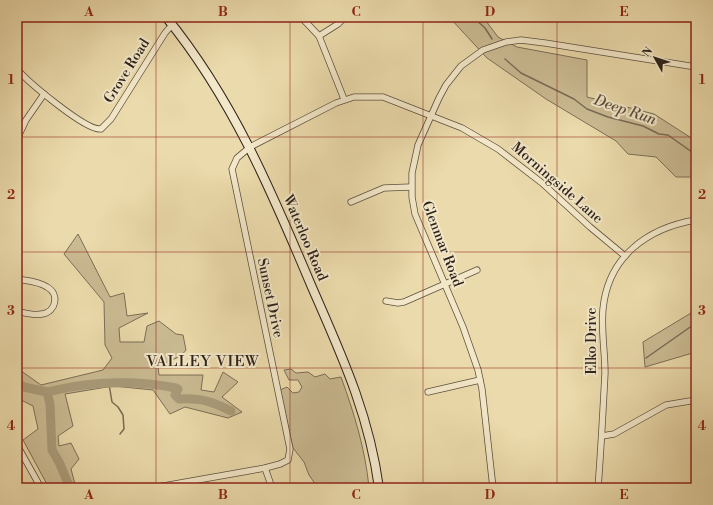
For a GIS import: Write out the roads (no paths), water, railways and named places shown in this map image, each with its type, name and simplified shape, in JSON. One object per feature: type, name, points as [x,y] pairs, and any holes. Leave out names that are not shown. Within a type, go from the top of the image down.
[{"type":"main road","name":"Waterloo Road","points":[[166,17],[207,72],[250,147],[276,203],[356,394],[370,437],[378,488]]},
{"type":"street","points":[[301,17],[319,36],[344,99]]},
{"type":"street","points":[[319,36],[338,24],[345,17]]},
{"type":"street","name":"Grove Road","points":[[44,94],[91,128],[101,130],[111,119],[165,33],[172,25]]},
{"type":"street","name":"Glenmar Road","points":[[493,488],[480,380],[471,350],[415,214],[411,187],[414,160],[431,115],[446,85],[461,66],[483,50],[506,42],[536,41],[696,67]]},
{"type":"street","points":[[17,70],[44,94],[26,120],[17,139]]},
{"type":"street","name":"Morningside Lane","points":[[250,147],[344,99],[364,95],[383,97],[431,115],[481,138],[519,163],[625,256]]},
{"type":"street","name":"Sunset Drive","points":[[250,147],[237,158],[232,169],[290,449],[288,460],[265,468]]},
{"type":"street","points":[[351,202],[384,188],[411,187]]},
{"type":"street","name":"Elko Drive","points":[[598,488],[602,436],[605,348],[603,323],[604,298],[611,277],[625,256],[643,239],[653,233],[674,225],[696,220]]},
{"type":"street","points":[[386,301],[398,304],[477,270]]},
{"type":"street","points":[[17,279],[45,285],[53,291],[56,300],[54,305],[47,313],[35,315],[17,311]]},
{"type":"street","points":[[428,392],[480,380]]},
{"type":"street","points":[[602,436],[614,434],[666,406],[696,400]]},
{"type":"street","points":[[17,445],[41,488]]},
{"type":"street","points":[[152,488],[265,468],[272,488]]},
{"type":"waterway","name":"Deep Run","points":[[473,17],[485,28],[492,39]]},
{"type":"waterway","name":"Deep Run","points":[[505,59],[521,73],[574,99],[587,109],[608,117],[643,126],[659,134],[668,135],[696,155]]},
{"type":"waterway","points":[[646,358],[696,323]]},
{"type":"waterway","points":[[17,383],[24,387],[47,392],[50,404],[52,450],[60,464],[70,488]]},
{"type":"waterway","points":[[47,392],[79,386],[111,383],[160,385],[178,389],[175,395],[179,399],[206,401],[231,411]]},
{"type":"waterway","points":[[109,384],[112,402],[118,407],[123,415],[124,429],[120,434]]},
{"type":"district","name":"VALLEY VIEW","points":[[203,361]]}]
